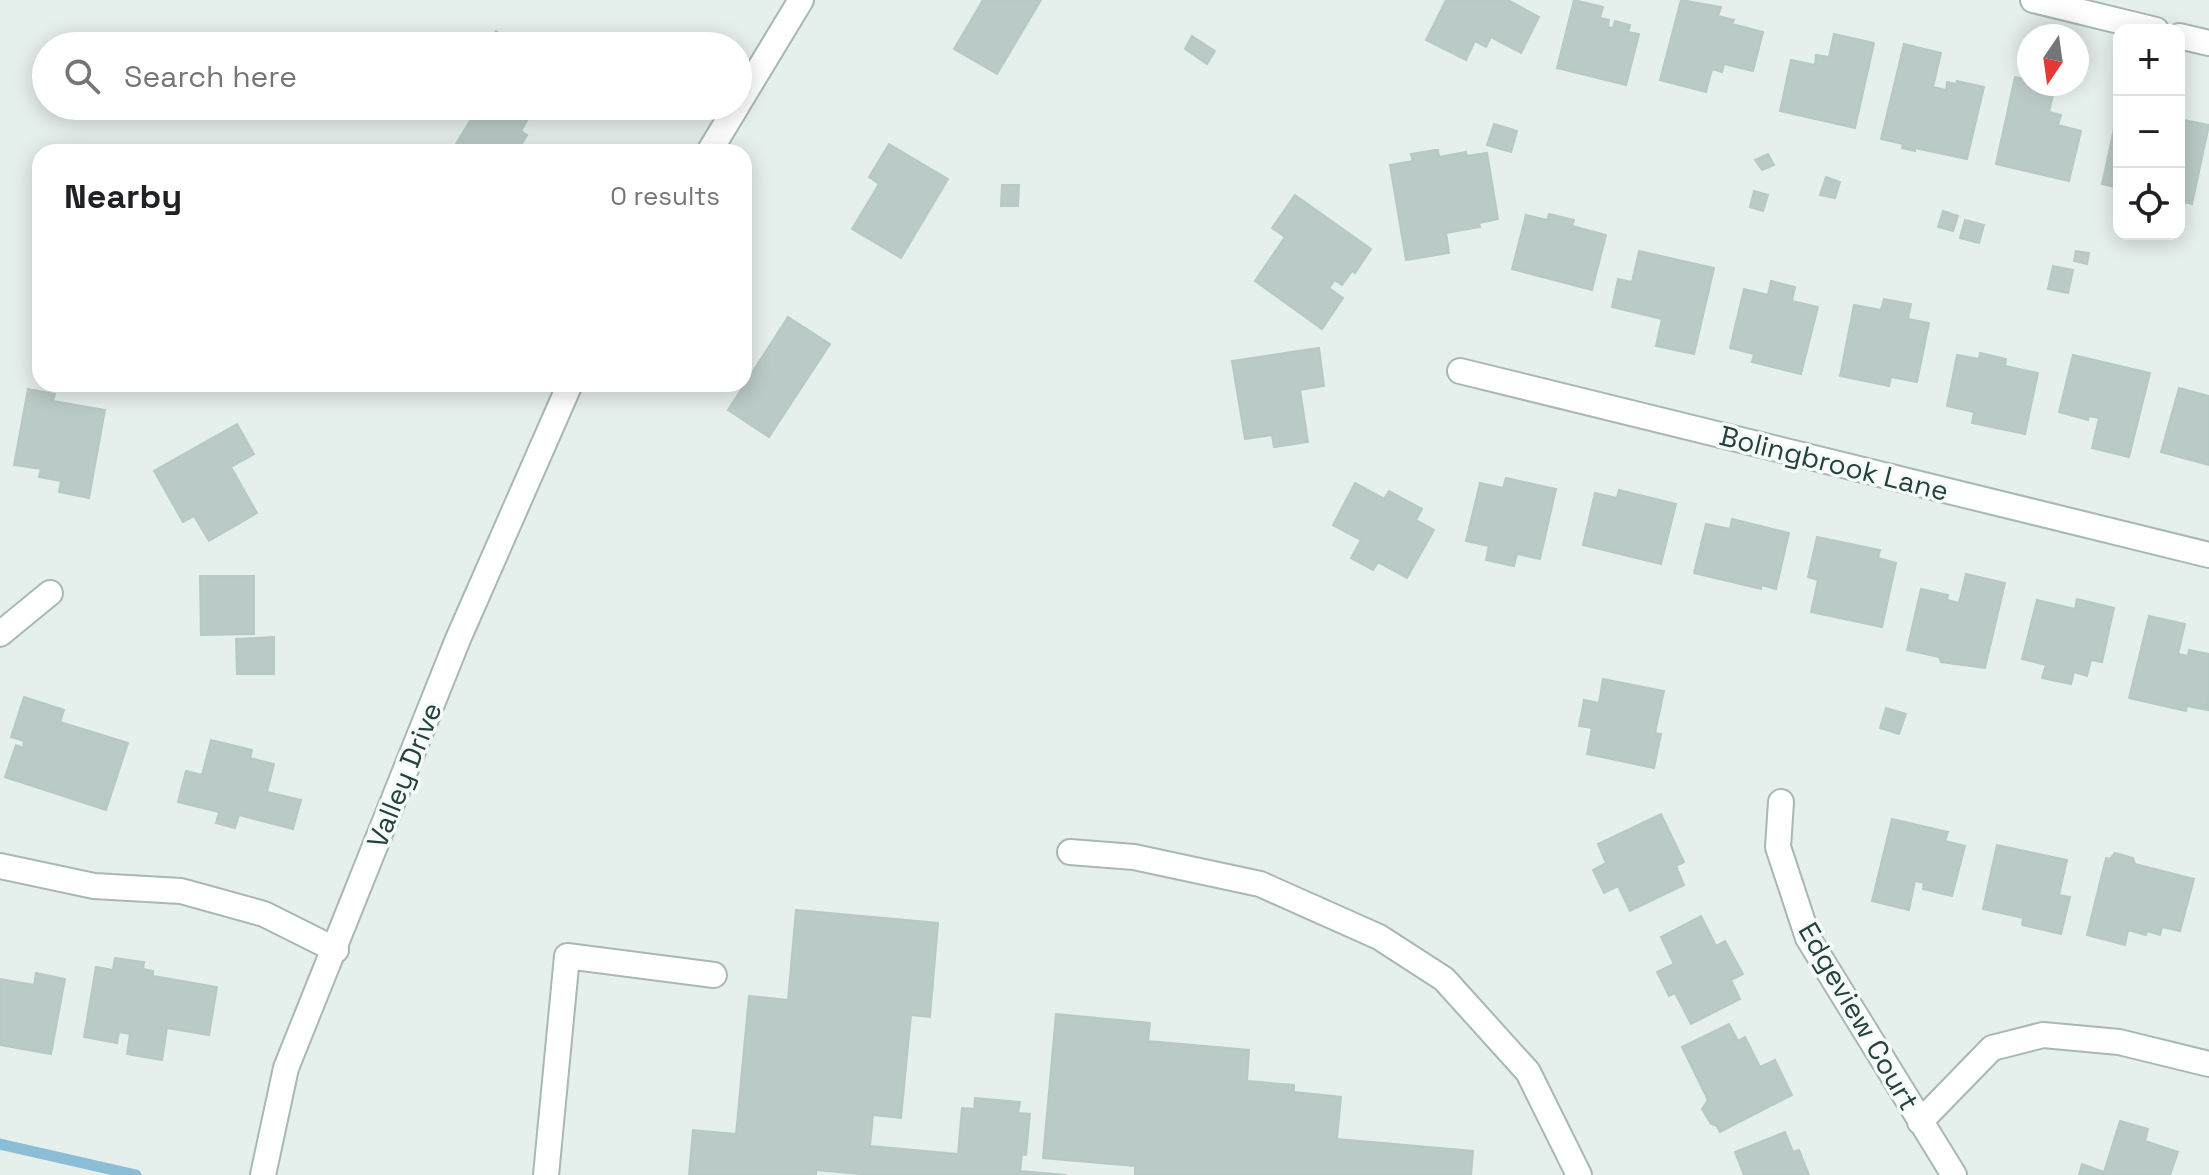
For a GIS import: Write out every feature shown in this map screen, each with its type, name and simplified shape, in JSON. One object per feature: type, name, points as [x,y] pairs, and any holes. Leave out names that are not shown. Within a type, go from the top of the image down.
[{"type":"street","points":[[752,80],[801,0]]},
{"type":"street","points":[[2033,0],[2131,24]]},
{"type":"street","points":[[2185,37],[2209,43]]},
{"type":"street","points":[[714,144],[728,120]]},
{"type":"street","name":"Bolingbrook Lane","points":[[1460,371],[2209,555]]},
{"type":"street","name":"Valley Drive","points":[[263,1175],[286,1068],[336,950],[458,639],[566,392]]},
{"type":"street","points":[[0,634],[50,593]]},
{"type":"street","name":"Edgeview Court","points":[[1781,802],[1778,847],[1808,938],[1954,1175]]},
{"type":"street","points":[[1070,852],[1134,857],[1260,884],[1392,946],[1444,979],[1528,1072],[1579,1175]]},
{"type":"street","points":[[0,866],[94,886],[181,891],[264,914],[336,950]]},
{"type":"street","points":[[546,1175],[567,956],[714,975]]},
{"type":"street","points":[[1920,1122],[1992,1048],[2043,1035],[2119,1042],[2209,1064]]},
{"type":"building","points":[[983,0],[1041,0],[997,74],[954,49]]},
{"type":"building","points":[[1446,0],[1508,0],[1539,17],[1521,53],[1491,37],[1486,47],[1475,41],[1466,60],[1426,40]]},
{"type":"building","points":[[1574,0],[1603,7],[1600,18],[1609,20],[1608,27],[1613,28],[1615,21],[1630,25],[1628,32],[1639,34],[1626,85],[1557,68]]},
{"type":"building","points":[[1681,0],[1721,7],[1718,16],[1734,20],[1732,24],[1763,32],[1753,71],[1724,64],[1722,72],[1712,69],[1706,92],[1660,80]]},
{"type":"building","points":[[1834,34],[1874,43],[1855,128],[1780,111],[1791,60],[1815,65],[1816,55],[1829,57]]},
{"type":"building","points":[[1192,36],[1215,51],[1207,64],[1185,49]]},
{"type":"building","points":[[1904,44],[1941,53],[1933,87],[1946,90],[1947,82],[1956,84],[1957,81],[1984,87],[1967,159],[1902,148],[1903,144],[1881,139]]},
{"type":"building","points":[[2015,77],[2017,96],[2053,96],[2049,112],[2061,115],[2058,125],[2081,131],[2069,181],[1996,164]]},
{"type":"building","points":[[471,120],[527,120],[521,131],[527,135],[522,144],[456,144]]},
{"type":"building","points":[[2185,120],[2209,125],[2192,204],[2185,202]]},
{"type":"building","points":[[1494,124],[1517,131],[1511,152],[1487,145]]},
{"type":"building","points":[[2113,134],[2113,187],[2102,184]]},
{"type":"building","points":[[889,144],[948,179],[901,258],[852,229],[879,184],[869,177]]},
{"type":"building","points":[[1438,150],[1439,157],[1466,152],[1467,156],[1487,153],[1498,219],[1479,223],[1480,227],[1446,233],[1449,253],[1406,260],[1390,165],[1413,161],[1411,154]]},
{"type":"building","points":[[1768,154],[1774,165],[1762,170],[1755,160]]},
{"type":"building","points":[[1826,177],[1840,182],[1835,198],[1820,195]]},
{"type":"building","points":[[1002,185],[1019,185],[1018,206],[1001,206]]},
{"type":"building","points":[[1754,191],[1768,195],[1763,211],[1750,207]]},
{"type":"building","points":[[1295,195],[1371,249],[1355,273],[1352,271],[1342,285],[1335,280],[1329,288],[1343,298],[1322,329],[1255,281],[1285,237],[1272,228]]},
{"type":"building","points":[[1943,211],[1958,216],[1953,231],[1938,227]]},
{"type":"building","points":[[1549,214],[1574,220],[1572,226],[1606,235],[1592,290],[1512,269],[1526,215],[1547,220]]},
{"type":"building","points":[[1965,220],[1984,225],[1979,243],[1960,238]]},
{"type":"building","points":[[1639,251],[1714,268],[1694,354],[1656,346],[1662,319],[1612,307],[1618,279],[1632,282]]},
{"type":"building","points":[[2076,251],[2089,253],[2087,264],[2074,261]]},
{"type":"building","points":[[2053,266],[2073,270],[2068,293],[2048,289]]},
{"type":"building","points":[[1771,281],[1795,287],[1792,301],[1818,307],[1801,374],[1752,362],[1754,354],[1730,348],[1744,289],[1768,295]]},
{"type":"building","points":[[1884,299],[1911,304],[1908,319],[1929,323],[1917,382],[1891,377],[1889,386],[1840,376],[1854,305],[1881,310]]},
{"type":"building","points":[[788,317],[830,344],[769,437],[728,410],[740,392],[752,392],[752,373]]},
{"type":"building","points":[[1319,348],[1324,386],[1300,390],[1308,442],[1274,447],[1272,435],[1245,439],[1232,361]]},
{"type":"building","points":[[1980,353],[2006,359],[2005,366],[2038,373],[2025,434],[1972,423],[1974,412],[1947,406],[1957,355],[1979,359]]},
{"type":"building","points":[[2073,355],[2150,373],[2129,457],[2092,448],[2099,418],[2089,416],[2088,420],[2059,412]]},
{"type":"building","points":[[2179,388],[2209,396],[2209,465],[2161,452]]},
{"type":"building","points":[[28,389],[55,394],[53,401],[105,410],[89,498],[59,492],[61,481],[39,477],[41,469],[14,465]]},
{"type":"building","points":[[237,424],[254,454],[231,467],[257,513],[209,541],[194,516],[183,522],[154,471]]},
{"type":"building","points":[[1506,478],[1556,489],[1540,559],[1517,554],[1514,566],[1486,560],[1489,546],[1466,541],[1480,483],[1503,488]]},
{"type":"building","points":[[1355,483],[1384,499],[1389,491],[1422,509],[1416,520],[1434,530],[1407,578],[1378,562],[1373,570],[1351,558],[1361,540],[1333,525]]},
{"type":"building","points":[[1619,490],[1676,504],[1661,564],[1583,545],[1595,493],[1617,498]]},
{"type":"building","points":[[1732,519],[1789,533],[1776,589],[1761,585],[1761,589],[1694,573],[1706,524],[1730,529]]},
{"type":"building","points":[[1817,537],[1880,550],[1878,558],[1896,563],[1882,627],[1811,612],[1818,580],[1808,577]]},
{"type":"building","points":[[1966,574],[2005,583],[1985,668],[1941,662],[1939,657],[1907,650],[1921,589],[1948,595],[1947,600],[1959,603]]},
{"type":"building","points":[[200,576],[254,576],[254,634],[201,635]]},
{"type":"building","points":[[2077,599],[2114,608],[2102,662],[2091,660],[2087,676],[2074,672],[2071,684],[2042,678],[2046,665],[2022,659],[2037,600],[2075,609]]},
{"type":"building","points":[[2149,616],[2185,624],[2178,654],[2188,656],[2189,650],[2209,654],[2208,710],[2187,706],[2186,711],[2129,698]]},
{"type":"building","points":[[274,637],[274,674],[237,674],[236,639]]},
{"type":"building","points":[[1603,679],[1664,691],[1655,733],[1661,734],[1654,768],[1587,754],[1592,728],[1579,726],[1584,700],[1599,703]]},
{"type":"building","points":[[24,697],[64,710],[60,722],[128,743],[106,810],[5,777],[16,745],[23,748],[24,741],[11,737]]},
{"type":"building","points":[[1886,708],[1906,714],[1899,734],[1880,728]]},
{"type":"building","points":[[211,740],[252,750],[250,758],[274,764],[267,792],[301,800],[293,829],[239,815],[235,828],[216,823],[219,812],[178,802],[186,771],[202,775]]},
{"type":"building","points":[[1661,814],[1684,862],[1676,866],[1684,885],[1630,911],[1618,886],[1604,893],[1593,870],[1606,863],[1598,844]]},
{"type":"building","points":[[1892,819],[1948,832],[1945,841],[1965,846],[1952,896],[1923,889],[1924,883],[1915,881],[1909,910],[1872,901]]},
{"type":"building","points":[[1997,845],[2067,860],[2059,895],[2070,897],[2061,934],[2022,925],[2023,918],[1983,909]]},
{"type":"building","points":[[2115,853],[2133,858],[2135,864],[2194,879],[2180,931],[2162,927],[2160,935],[2147,931],[2146,935],[2128,930],[2125,945],[2087,935],[2106,858],[2110,859]]},
{"type":"building","points":[[796,910],[938,923],[930,1017],[911,1015],[901,1118],[873,1115],[870,1146],[958,1154],[962,1108],[974,1109],[975,1098],[1020,1102],[1018,1113],[1030,1114],[1026,1155],[1022,1154],[1020,1171],[1066,1175],[871,1175],[816,1170],[816,1175],[689,1175],[693,1130],[736,1134],[749,996],[788,1000]]},
{"type":"building","points":[[1701,916],[1716,946],[1725,941],[1743,974],[1731,980],[1740,999],[1691,1024],[1675,993],[1669,996],[1657,972],[1674,964],[1661,937]]},
{"type":"building","points":[[115,958],[144,962],[143,969],[153,971],[153,976],[217,987],[209,1035],[167,1028],[162,1060],[127,1054],[130,1034],[119,1032],[117,1043],[84,1037],[96,967],[113,970]]},
{"type":"building","points":[[36,973],[65,979],[51,1054],[0,1045],[0,979],[34,985]]},
{"type":"building","points":[[1056,1014],[1150,1023],[1148,1041],[1249,1050],[1247,1081],[1294,1085],[1294,1092],[1341,1097],[1337,1139],[1473,1151],[1471,1175],[1135,1175],[1135,1166],[1043,1158]]},
{"type":"building","points":[[1729,1024],[1738,1041],[1745,1037],[1760,1067],[1775,1060],[1792,1095],[1720,1132],[1702,1109],[1708,1100],[1682,1047]]},
{"type":"building","points":[[2120,1121],[2148,1129],[2145,1141],[2178,1152],[2170,1175],[2079,1175],[2082,1164],[2104,1172]]},
{"type":"building","points":[[1785,1132],[1793,1152],[1799,1150],[1809,1175],[1744,1175],[1735,1152]]},
{"type":"waterway","points":[[0,1144],[136,1175]]}]
